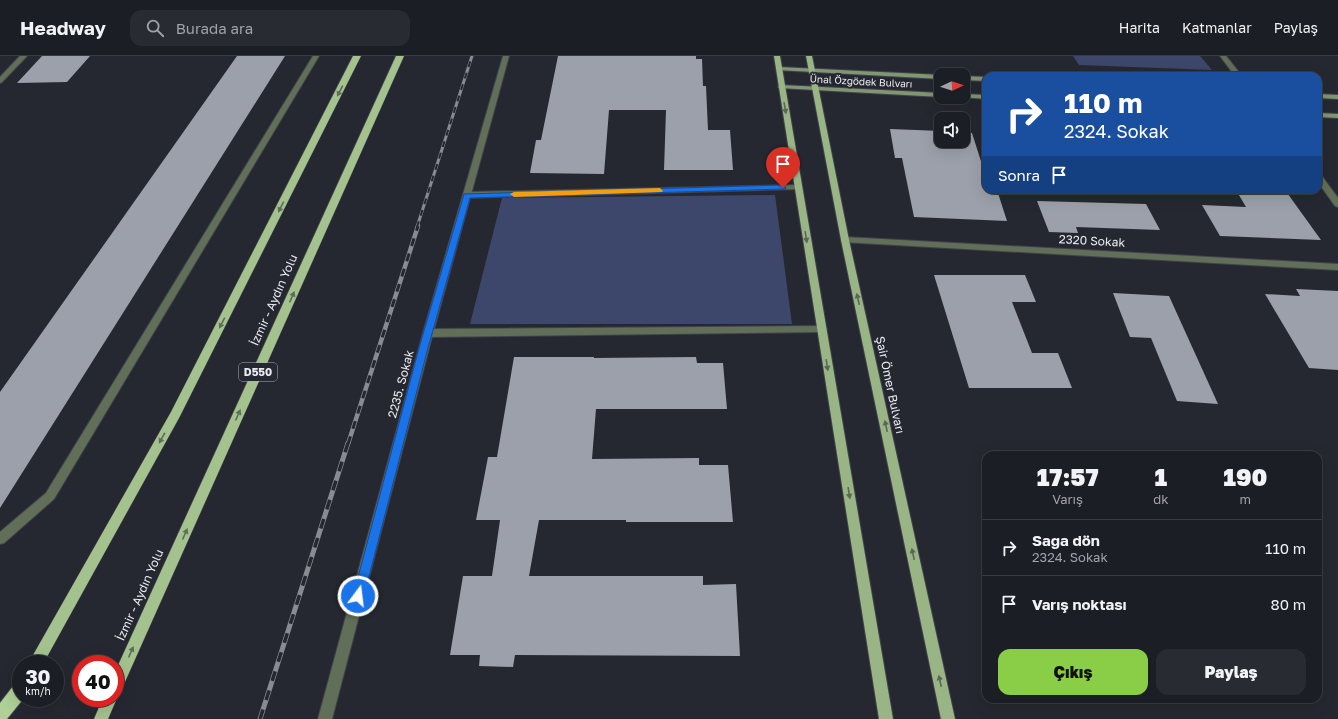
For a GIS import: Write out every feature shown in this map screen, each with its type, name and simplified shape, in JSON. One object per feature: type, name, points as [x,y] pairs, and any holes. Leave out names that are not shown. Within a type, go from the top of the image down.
[{"type":"highway","points":[[40,655],[175,415],[357,56]]},
{"type":"highway","name":"İzmir - Aydın Yolu","points":[[124,668],[400,56]]},
{"type":"highway","points":[[0,715],[12,700]]},
{"type":"highway","points":[[2,719],[12,703]]},
{"type":"highway","points":[[101,719],[106,707]]},
{"type":"main road","points":[[777,56],[886,719]]},
{"type":"main road","name":"Şair Ömer Bulvarı","points":[[809,56],[814,88],[845,240],[948,719]]},
{"type":"main road","name":"Ünal Özgödek Bulvarı","points":[[779,69],[934,77]]},
{"type":"main road","points":[[970,78],[982,79]]},
{"type":"main road","name":"Ünal Özgödek Bulvarı","points":[[781,87],[934,95]]},
{"type":"main road","points":[[970,96],[982,97]]},
{"type":"main road","points":[[1322,96],[1338,97]]},
{"type":"main road","points":[[1322,115],[1338,116]]},
{"type":"street","points":[[0,81],[24,56]]},
{"type":"street","points":[[0,539],[50,496],[316,56]]},
{"type":"street","name":"2235. Sokak","points":[[325,719],[428,333],[506,56]]},
{"type":"street","points":[[1223,56],[1236,72]]},
{"type":"street","points":[[1322,182],[1338,204]]},
{"type":"street","points":[[467,196],[798,187]]},
{"type":"street","name":"2320 Sokak","points":[[845,240],[1338,267]]},
{"type":"street","points":[[428,333],[822,329]]},
{"type":"shaded area","points":[[1073,56],[1200,56],[1212,70],[1079,65]]},
{"type":"shaded area","points":[[775,195],[792,324],[470,324],[502,198]]},
{"type":"building","points":[[42,56],[90,56],[67,82],[17,83]]},
{"type":"building","points":[[237,56],[285,56],[0,508],[0,392]]},
{"type":"building","points":[[558,56],[696,56],[696,59],[702,59],[703,86],[706,86],[708,130],[730,130],[733,170],[664,170],[666,110],[609,110],[604,174],[530,173],[536,140],[541,140]]},
{"type":"building","points":[[890,129],[934,131],[934,148],[970,148],[970,133],[972,133],[982,164],[982,194],[998,194],[1007,221],[914,217],[902,158],[895,158]]},
{"type":"building","points":[[1238,194],[1288,194],[1321,240],[1220,236],[1202,205],[1246,207]]},
{"type":"building","points":[[1037,201],[1146,204],[1160,230],[1076,227],[1078,233],[1049,232]]},
{"type":"building","points":[[934,275],[1025,275],[1036,302],[1012,302],[1032,353],[1058,353],[1072,388],[969,388]]},
{"type":"building","points":[[1296,289],[1338,291],[1338,370],[1309,368],[1265,294],[1300,296]]},
{"type":"building","points":[[1113,293],[1169,296],[1218,404],[1177,401],[1151,338],[1130,337]]},
{"type":"building","points":[[514,357],[696,357],[697,363],[723,363],[727,409],[596,409],[592,459],[699,458],[699,465],[728,465],[733,522],[539,520],[529,576],[703,576],[703,585],[736,584],[740,656],[515,655],[513,667],[479,666],[480,655],[450,655],[463,576],[492,576],[500,520],[476,520],[488,457],[497,457]]},
{"type":"railway","points":[[417,227],[472,56]]},
{"type":"railway","points":[[348,444],[418,226]]},
{"type":"railway","points":[[260,719],[348,443]]},
{"type":"slow traffic","points":[[514,194],[660,191]]},
{"type":"route","points":[[358,596],[424,348],[467,196],[783,188]]}]
